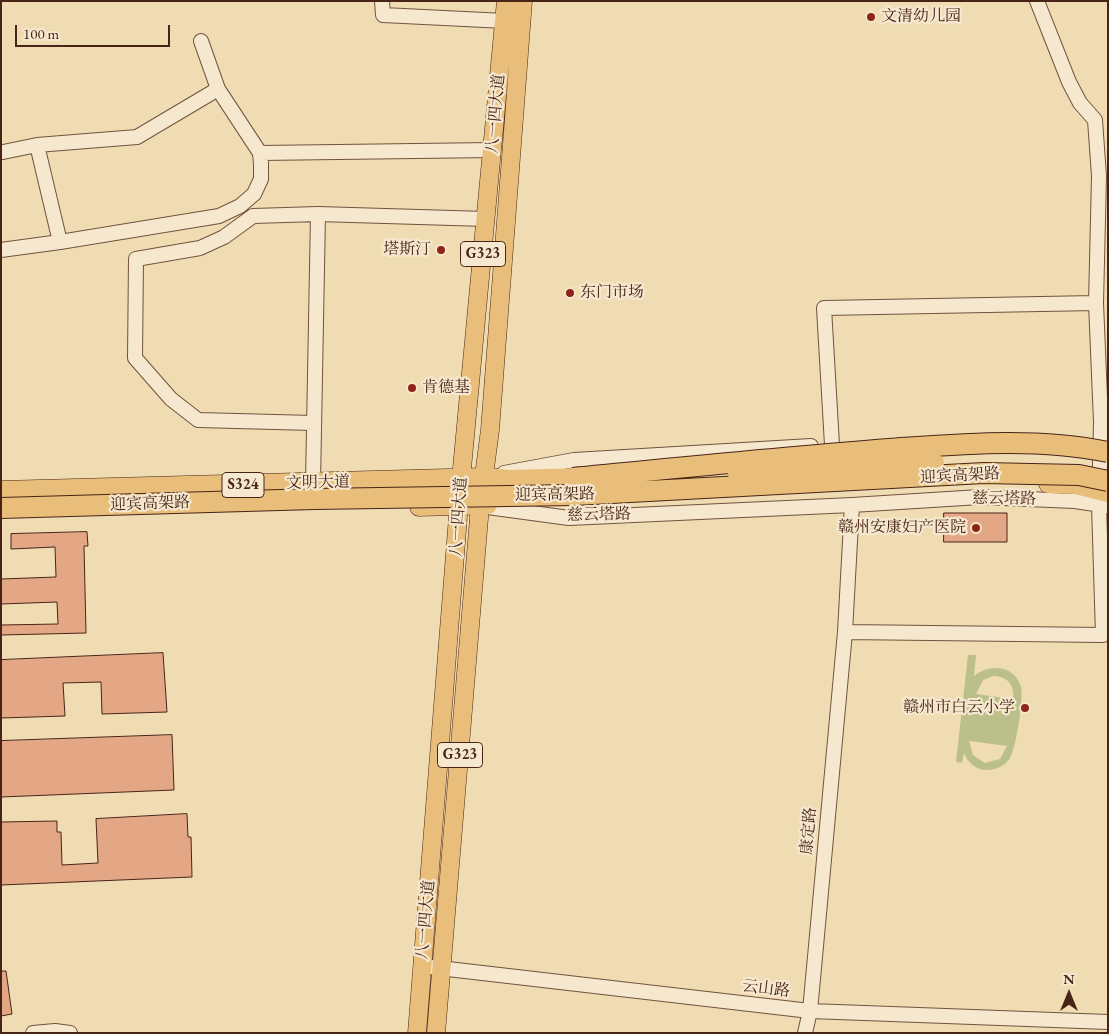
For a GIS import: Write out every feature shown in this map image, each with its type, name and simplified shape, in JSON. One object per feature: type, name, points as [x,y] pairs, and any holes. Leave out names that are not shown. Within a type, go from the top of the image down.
[{"type":"highway","points":[[573,478],[826,454],[981,443],[1080,446],[1105,455]]},
{"type":"highway","name":"迎宾高架路","points":[[1,496],[573,484],[984,460],[1079,465],[1105,455]]},
{"type":"highway","name":"迎宾高架路","points":[[1,508],[315,499],[574,495],[984,474],[1079,474],[1105,494]]},
{"type":"highway","points":[[570,502],[831,495],[983,484],[1051,484],[1105,494]]},
{"type":"main road","name":"八一四大道","points":[[417,1033],[461,479],[506,1]]},
{"type":"main road","name":"八一四大道","points":[[436,1033],[523,1]]},
{"type":"main road","points":[[484,477],[509,479],[573,478]]},
{"type":"main road","name":"文明大道","points":[[1,490],[484,477]]},
{"type":"main road","name":"慈云塔路","points":[[480,506],[570,502]]},
{"type":"main road","name":"文明大道","points":[[1,517],[315,507],[480,506]]},
{"type":"street","points":[[382,1],[382,15],[505,21]]},
{"type":"street","points":[[1037,1],[1069,82],[1080,103],[1108,131]]},
{"type":"street","points":[[1,250],[219,216],[240,206],[254,194],[261,179],[260,153],[218,89],[201,41]]},
{"type":"street","points":[[3,152],[37,145],[137,137],[218,89]]},
{"type":"street","points":[[845,632],[1103,636],[1105,455],[1096,303],[1099,176],[1095,120]]},
{"type":"street","points":[[37,145],[60,242]]},
{"type":"street","points":[[260,153],[493,150]]},
{"type":"street","points":[[313,423],[198,420],[171,399],[135,358],[136,259],[200,248],[224,237],[253,216],[318,214],[486,220]]},
{"type":"street","points":[[313,483],[318,214]]},
{"type":"street","points":[[832,445],[824,308],[1096,303]]},
{"type":"street","points":[[484,477],[574,460],[983,434],[1083,442],[1105,455]]},
{"type":"street","name":"慈云塔路","points":[[480,506],[569,518],[980,497],[1075,501],[1105,494]]},
{"type":"street","name":"康定路","points":[[805,1033],[810,1011],[845,632],[852,505]]},
{"type":"street","name":"云山路","points":[[422,966],[810,1011],[1108,1022]]},
{"type":"street","points":[[33,1033],[55,1030],[70,1033]]},
{"type":"green space","points":[[968,655],[976,655],[974,676],[987,669],[1001,668],[1007,670],[1018,679],[1022,693],[1017,734],[1010,758],[1000,767],[990,770],[979,769],[970,763],[964,753],[962,763],[956,762]],"holes":[[[998,676],[1009,682],[1013,690],[1013,699],[976,694],[983,680]],[[970,741],[1007,746],[1000,759],[985,763],[973,755]]]},
{"type":"building","name":"赣州安康妇产医院","points":[[944,513],[1007,513],[1007,542],[944,542]]},
{"type":"building","points":[[87,532],[88,546],[84,546],[86,633],[1,635],[1,625],[58,624],[57,602],[1,604],[1,579],[56,577],[55,547],[11,549],[11,534]]},
{"type":"building","points":[[163,653],[167,712],[102,714],[101,682],[63,683],[65,716],[1,718],[1,660]]},
{"type":"building","points":[[172,735],[174,790],[1,797],[1,741]]},
{"type":"building","points":[[187,814],[188,837],[191,837],[192,877],[1,885],[1,822],[57,821],[57,832],[61,832],[62,865],[98,863],[96,819]]},
{"type":"building","points":[[1,971],[6,971],[12,1014],[1,1016]]},
{"type":"place","name":"文清幼儿园","points":[[871,17]]},
{"type":"place","name":"塔斯汀","points":[[441,250]]},
{"type":"place","name":"东门市场","points":[[570,293]]},
{"type":"place","name":"肯德基","points":[[412,388]]},
{"type":"place","name":"赣州安康妇产医院","points":[[976,528]]},
{"type":"place","name":"赣州市白云小学","points":[[1025,708]]}]
